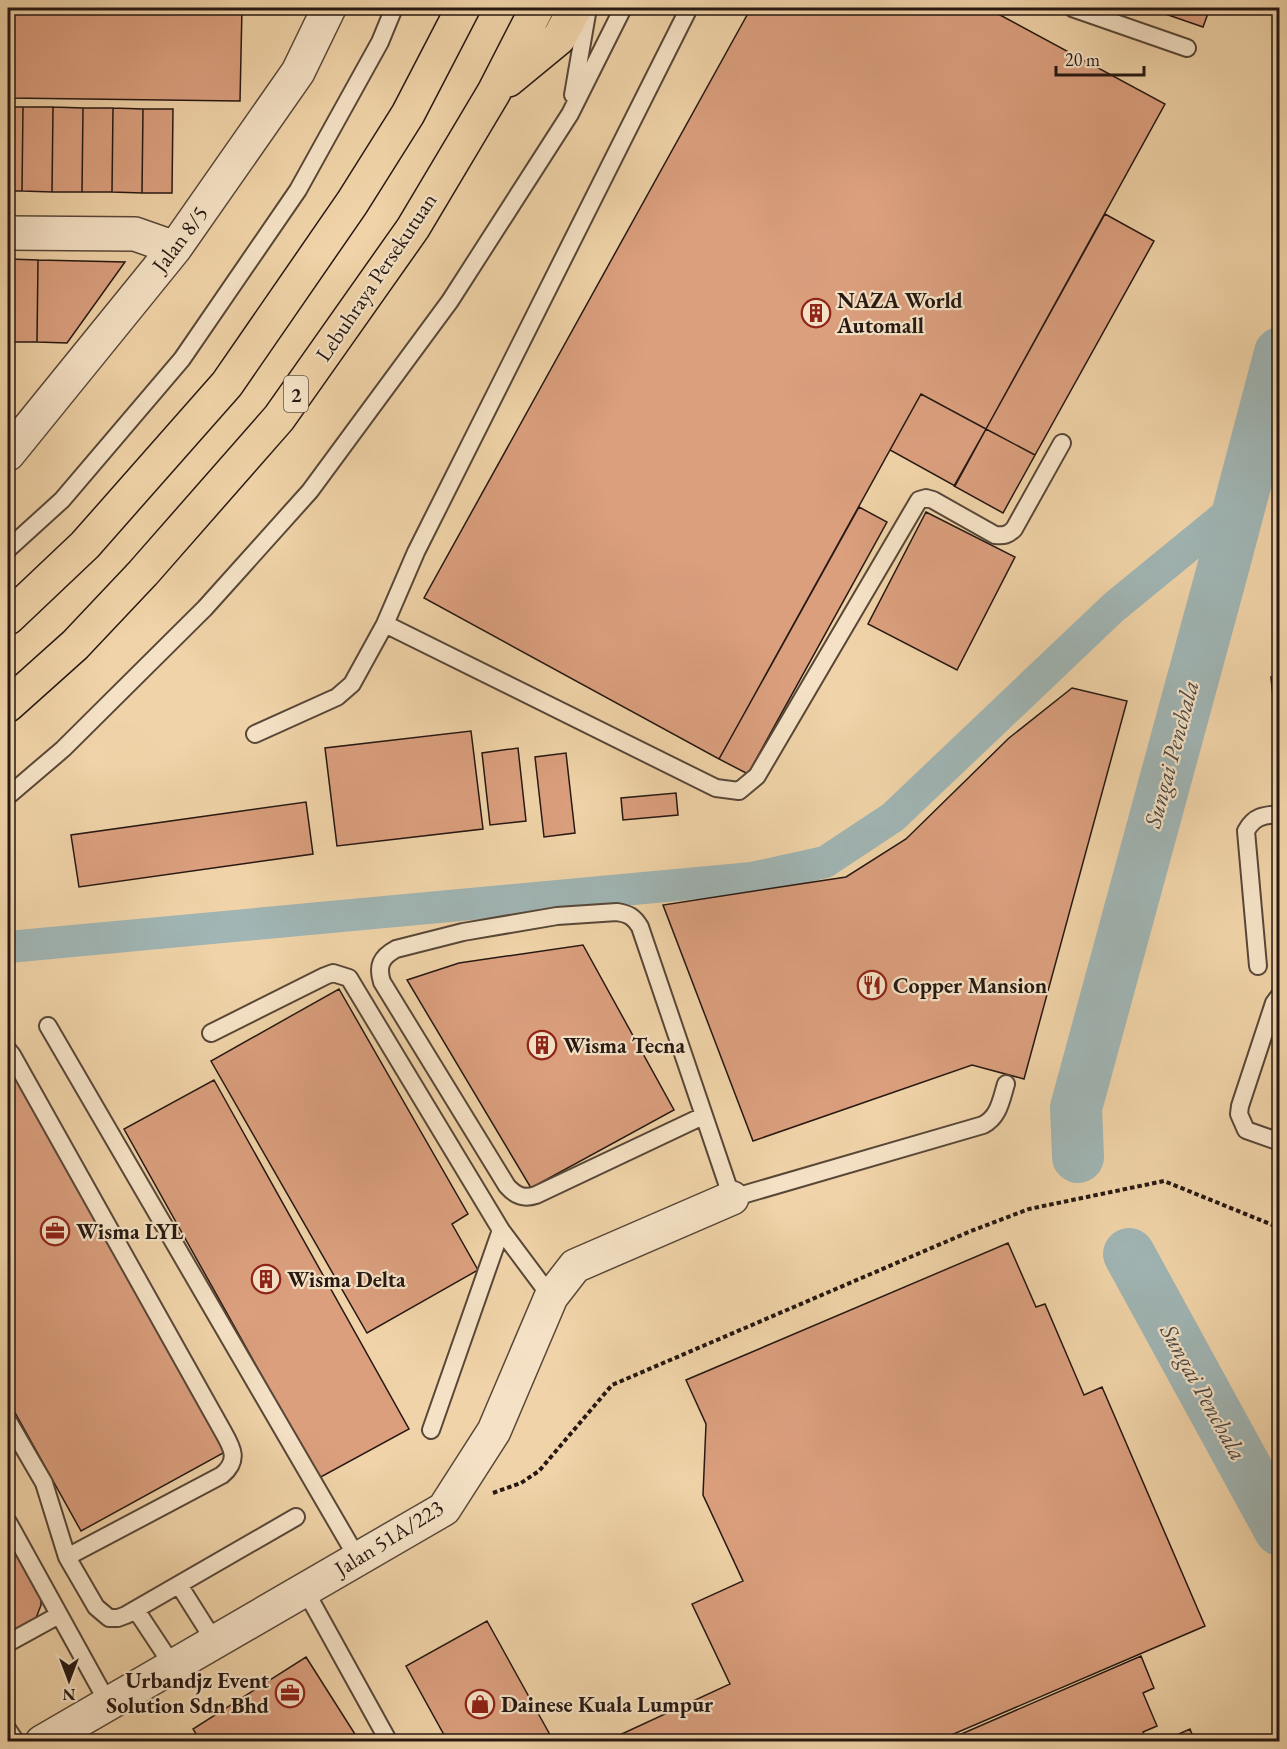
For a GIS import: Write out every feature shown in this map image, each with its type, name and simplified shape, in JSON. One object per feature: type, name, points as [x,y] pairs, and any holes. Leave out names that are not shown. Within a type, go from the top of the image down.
[{"type":"highway","points":[[8,618],[85,545],[227,384],[352,204],[408,114],[463,8]]},
{"type":"highway","name":"Lebuhraya Persekutuan","points":[[8,705],[75,645],[128,589],[279,418],[413,228],[494,92],[537,8]]},
{"type":"highway","points":[[494,92],[559,38],[575,8]]},
{"type":"street","name":"Jalan 8/5","points":[[8,454],[175,248],[298,72],[329,8]]},
{"type":"street","points":[[8,233],[135,234],[175,248]]},
{"type":"street","name":"Jalan 51A/223","points":[[42,1742],[444,1509],[494,1431],[550,1297],[575,1266],[732,1198]]},
{"type":"lane","points":[[8,549],[62,500],[182,359],[298,190],[380,42],[394,8]]},
{"type":"lane","points":[[570,114],[588,8]]},
{"type":"lane","points":[[8,796],[63,749],[205,608],[310,491],[450,302],[570,114],[623,8]]},
{"type":"lane","points":[[255,734],[337,698],[351,684],[384,624],[416,552],[689,8]]},
{"type":"lane","points":[[1072,8],[1187,48]]},
{"type":"lane","points":[[384,624],[716,788],[739,790],[757,776],[920,500],[926,498],[933,500],[995,535],[1009,534],[1014,529],[1062,443]]},
{"type":"lane","points":[[1258,966],[1246,831],[1257,818],[1280,814]]},
{"type":"lane","points":[[703,1116],[536,1195],[520,1196],[507,1186],[382,982],[379,972],[381,962],[387,954],[396,949],[463,932],[557,916],[617,912],[635,919],[640,927],[732,1198],[983,1125],[996,1115],[1006,1084]]},
{"type":"lane","points":[[211,1033],[325,976],[333,973],[349,978],[501,1230],[550,1297]]},
{"type":"lane","points":[[1280,995],[1274,1003],[1239,1114],[1246,1130],[1280,1142]]},
{"type":"lane","points":[[48,1026],[358,1559]]},
{"type":"lane","points":[[8,1050],[216,1417],[233,1454],[233,1462],[222,1475],[67,1557]]},
{"type":"lane","points":[[431,1430],[501,1230]]},
{"type":"lane","points":[[8,1421],[44,1484],[67,1557],[96,1607],[109,1618],[118,1618],[136,1610],[296,1517]]},
{"type":"lane","points":[[8,1522],[108,1704]]},
{"type":"lane","points":[[179,1585],[214,1642]]},
{"type":"lane","points":[[305,1590],[390,1742]]},
{"type":"lane","points":[[136,1610],[173,1666]]},
{"type":"lane","points":[[8,1642],[59,1615]]},
{"type":"lane","points":[[8,1730],[16,1742]]},
{"type":"path","points":[[488,1495],[521,1484],[539,1471],[612,1385],[971,1231],[1029,1209],[1164,1181],[1280,1228]]},
{"type":"building","points":[[8,8],[242,8],[240,101],[8,98]]},
{"type":"building","name":"NAZA World Automall","points":[[751,8],[987,8],[1165,104],[986,429],[921,394],[719,759],[424,598]]},
{"type":"building","points":[[1086,8],[1117,8],[1114,17]]},
{"type":"building","points":[[1148,8],[1210,8],[1203,27]]},
{"type":"building","points":[[8,107],[23,107],[22,191],[8,191]]},
{"type":"building","points":[[23,107],[53,107],[52,192],[22,191]]},
{"type":"building","points":[[53,107],[83,108],[82,192],[52,192]]},
{"type":"building","points":[[83,108],[113,108],[112,192],[82,192]]},
{"type":"building","points":[[113,108],[143,109],[142,193],[112,192]]},
{"type":"building","points":[[143,109],[173,109],[172,193],[142,193]]},
{"type":"building","points":[[1105,214],[1154,241],[1035,455],[986,429]]},
{"type":"building","points":[[8,259],[38,260],[37,342],[8,342]]},
{"type":"building","points":[[38,260],[125,262],[67,343],[37,342]]},
{"type":"building","points":[[921,394],[986,429],[955,486],[890,450]]},
{"type":"building","points":[[986,429],[1035,455],[1003,513],[954,486]]},
{"type":"building","points":[[859,507],[887,522],[748,774],[719,759]]},
{"type":"building","points":[[926,512],[1015,557],[957,670],[868,624]]},
{"type":"building","points":[[1271,677],[1280,677],[1280,771]]},
{"type":"building","name":"Copper Mansion","points":[[1072,688],[1127,701],[1024,1079],[972,1065],[753,1141],[663,905],[846,877],[906,839],[1009,738]]},
{"type":"building","points":[[471,731],[483,829],[337,846],[325,748]]},
{"type":"building","points":[[518,748],[526,821],[490,825],[482,753]]},
{"type":"building","points":[[566,753],[575,833],[544,837],[535,757]]},
{"type":"building","points":[[676,793],[678,815],[623,820],[621,798]]},
{"type":"building","points":[[306,802],[313,854],[79,887],[71,835]]},
{"type":"building","points":[[1275,826],[1280,826],[1280,888]]},
{"type":"building","name":"Wisma Tecna","points":[[583,945],[674,1110],[531,1188],[407,980],[459,963]]},
{"type":"building","points":[[339,989],[468,1214],[452,1224],[478,1270],[367,1333],[211,1061]]},
{"type":"building","name":"Wisma LYL","points":[[8,1063],[225,1452],[81,1531],[8,1400]]},
{"type":"building","name":"Wisma Delta","points":[[214,1080],[409,1429],[319,1478],[124,1129]]},
{"type":"building","points":[[1008,1243],[1036,1307],[1045,1304],[1084,1395],[1102,1387],[1205,1626],[935,1742],[612,1742],[611,1739],[730,1684],[692,1604],[743,1581],[703,1495],[706,1424],[686,1380]]},
{"type":"building","points":[[8,1541],[41,1595],[41,1605],[36,1618],[8,1634]]},
{"type":"building","name":"Dainese Kuala Lumpur","points":[[487,1621],[554,1742],[448,1742],[406,1666]]},
{"type":"building","points":[[1141,1656],[1154,1688],[1143,1693],[1157,1726],[1143,1732],[1147,1742],[943,1742]]},
{"type":"building","name":"Urbandjz Event Solution Sdn Bhd","points":[[306,1657],[360,1742],[201,1742],[193,1729]]},
{"type":"building","points":[[1190,1729],[1195,1742],[1161,1742]]},
{"type":"waterway","name":"Sungai Penchala","points":[[1078,1157],[1076,1108],[1280,353]]},
{"type":"waterway","points":[[8,947],[752,878],[825,862],[893,817],[1114,607],[1241,503]]},
{"type":"waterway","name":"Sungai Penchala","points":[[1129,1254],[1280,1530]]},
{"type":"place","name":"NAZA World Automall","points":[[816,313]]},
{"type":"place","name":"Copper Mansion","points":[[872,985]]},
{"type":"place","name":"Wisma Tecna","points":[[542,1045]]},
{"type":"place","name":"Wisma LYL","points":[[55,1231]]},
{"type":"place","name":"Wisma Delta","points":[[266,1279]]},
{"type":"place","name":"Urbandjz Event Solution Sdn Bhd","points":[[290,1693]]},
{"type":"place","name":"Dainese Kuala Lumpur","points":[[480,1704]]}]
